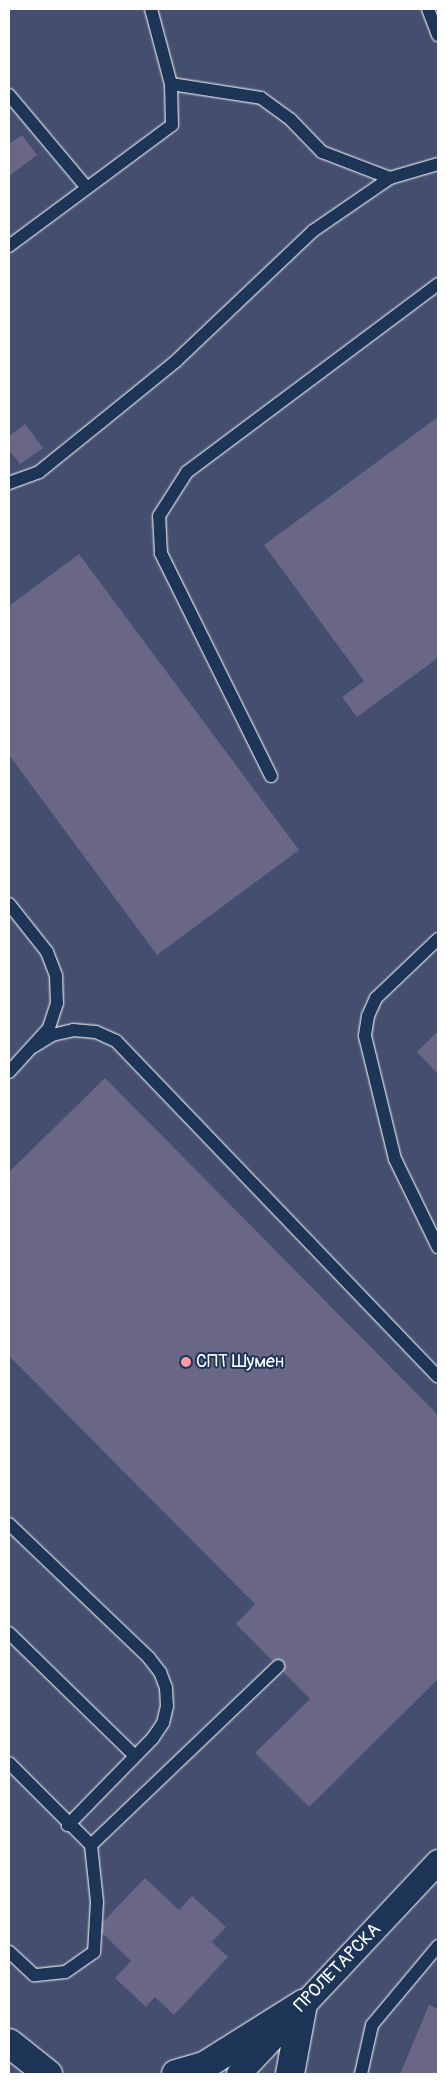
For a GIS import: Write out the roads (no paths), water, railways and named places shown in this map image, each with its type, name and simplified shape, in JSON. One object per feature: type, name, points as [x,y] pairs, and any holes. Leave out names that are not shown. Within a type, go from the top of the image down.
[{"type":"main road","points":[[176,2074],[204,2066],[303,2004]]},
{"type":"main road","points":[[290,2074],[303,2004]]},
{"type":"main road","points":[[9,2043],[43,2071],[68,2074]]},
{"type":"street","name":"ПРОЛЕТАРСКА","points":[[239,2074],[303,2004],[436,1868]]},
{"type":"lane","points":[[9,246],[172,125],[171,84],[151,9]]},
{"type":"lane","points":[[428,9],[438,35]]},
{"type":"lane","points":[[171,84],[261,98],[291,120],[322,152],[390,178]]},
{"type":"lane","points":[[9,95],[87,188]]},
{"type":"lane","points":[[9,483],[47,466],[176,361],[313,231],[390,178],[438,164]]},
{"type":"lane","points":[[271,776],[161,553],[159,516],[187,472],[438,284]]},
{"type":"lane","points":[[9,904],[47,952],[56,976],[57,1002],[49,1028],[9,1072]]},
{"type":"lane","points":[[438,940],[376,998],[368,1016],[365,1036],[394,1158],[438,1247]]},
{"type":"lane","points":[[33,1047],[52,1035],[73,1030],[96,1032],[116,1041],[438,1377]]},
{"type":"lane","points":[[9,1524],[160,1672],[168,1706],[162,1723],[135,1756],[68,1825]]},
{"type":"lane","points":[[9,1633],[135,1756]]},
{"type":"lane","points":[[91,1845],[278,1666]]},
{"type":"lane","points":[[9,1763],[68,1825],[91,1845],[97,1902],[94,1952],[66,1972],[34,1975],[9,1952]]},
{"type":"lane","points":[[361,2074],[372,2025],[438,1946]]},
{"type":"place","name":"СПТ Шумен","points":[[186,1362]]}]
